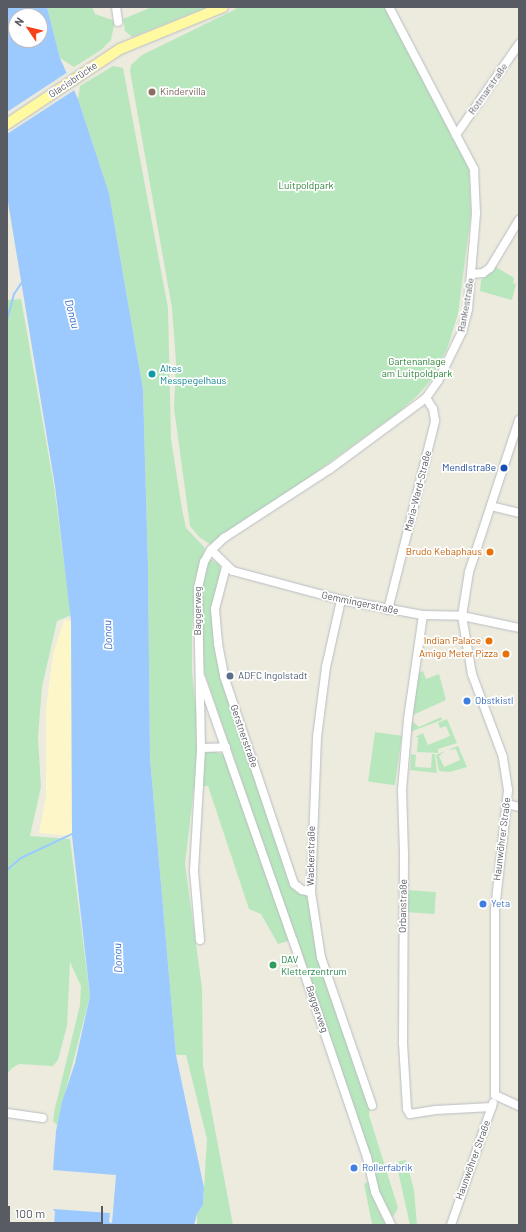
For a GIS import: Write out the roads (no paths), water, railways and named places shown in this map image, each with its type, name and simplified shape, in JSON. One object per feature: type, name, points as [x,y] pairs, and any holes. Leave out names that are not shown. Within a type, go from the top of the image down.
[{"type":"main road","name":"Glacisbrücke","points":[[7,124],[102,61],[141,40],[223,7]]},
{"type":"street","points":[[116,7],[118,22]]},
{"type":"street","name":"Rankestraße","points":[[211,550],[224,538],[330,469],[426,398],[438,381],[462,332],[472,274],[476,212],[474,169],[390,7]]},
{"type":"street","name":"Rotmarstraße","points":[[456,135],[519,44]]},
{"type":"street","points":[[472,274],[483,274],[490,268],[519,220]]},
{"type":"street","name":"Maria-Ward-Straße","points":[[388,610],[435,421],[433,409],[426,398]]},
{"type":"street","name":"Haunwöhrer Straße","points":[[451,1225],[492,1107],[499,1076],[496,1057],[495,910],[507,804],[504,763],[472,674],[462,616],[469,572],[491,506],[516,441],[519,420]]},
{"type":"street","points":[[491,506],[519,513]]},
{"type":"street","name":"Gemmingerstraße","points":[[211,550],[226,567],[237,573],[341,600],[388,610],[424,615],[462,616],[519,628]]},
{"type":"street","name":"Baggerweg","points":[[200,940],[194,871],[201,748],[200,674],[198,652],[198,579],[211,550]]},
{"type":"street","name":"Gerstnerstraße","points":[[226,567],[216,609],[218,644],[224,676],[294,884],[302,890],[311,892]]},
{"type":"street","name":"Wackerstraße","points":[[341,600],[326,667],[317,737],[311,892],[321,957],[372,1104]]},
{"type":"street","name":"Orbanstraße","points":[[424,615],[408,719],[402,790],[403,1043],[407,1110],[410,1114],[436,1110],[492,1107]]},
{"type":"street","name":"Baggerweg","points":[[200,674],[367,1157],[375,1192],[391,1225]]},
{"type":"street","points":[[201,748],[226,747]]},
{"type":"street","points":[[507,804],[519,807]]},
{"type":"street","points":[[495,1095],[519,1106]]},
{"type":"street","points":[[7,1113],[43,1118]]},
{"type":"water","name":"Donau","points":[[7,7],[47,7],[8,8],[8,48],[48,48],[48,11],[60,58],[78,99],[109,193],[143,389],[148,567],[150,758],[176,1055],[204,1188],[203,1205],[197,1214],[194,1225],[54,1225],[55,1212],[53,1209],[110,1213],[109,1222],[112,1223],[116,1175],[53,1170],[56,1131],[62,1102],[75,1063],[90,996],[72,836],[71,621],[55,486],[7,196]]},
{"type":"waterway","points":[[7,320],[14,294],[22,282]]},
{"type":"waterway","points":[[7,870],[21,858],[72,834]]},
{"type":"place","name":"Kindervilla","points":[[152,92]]},
{"type":"place","name":"Altes Messpegelhaus","points":[[152,374]]},
{"type":"place","name":"Mendlstraße","points":[[504,468]]},
{"type":"place","name":"Brudo Kebaphaus","points":[[490,552]]},
{"type":"place","name":"Indian Palace","points":[[489,641]]},
{"type":"place","name":"Amigo Meter Pizza","points":[[506,654]]},
{"type":"place","name":"ADFC Ingolstadt","points":[[230,676]]},
{"type":"place","name":"Obstkistl","points":[[467,701]]},
{"type":"place","name":"Yeta","points":[[483,904]]},
{"type":"place","name":"DAV Kletterzentrum","points":[[273,965]]},
{"type":"place","name":"Rollerfabrik","points":[[354,1168]]},
{"type":"park label","name":"Luitpoldpark","points":[[306,186]]},
{"type":"park label","name":"Gartenanlage am Luitpoldpark","points":[[417,366]]}]
